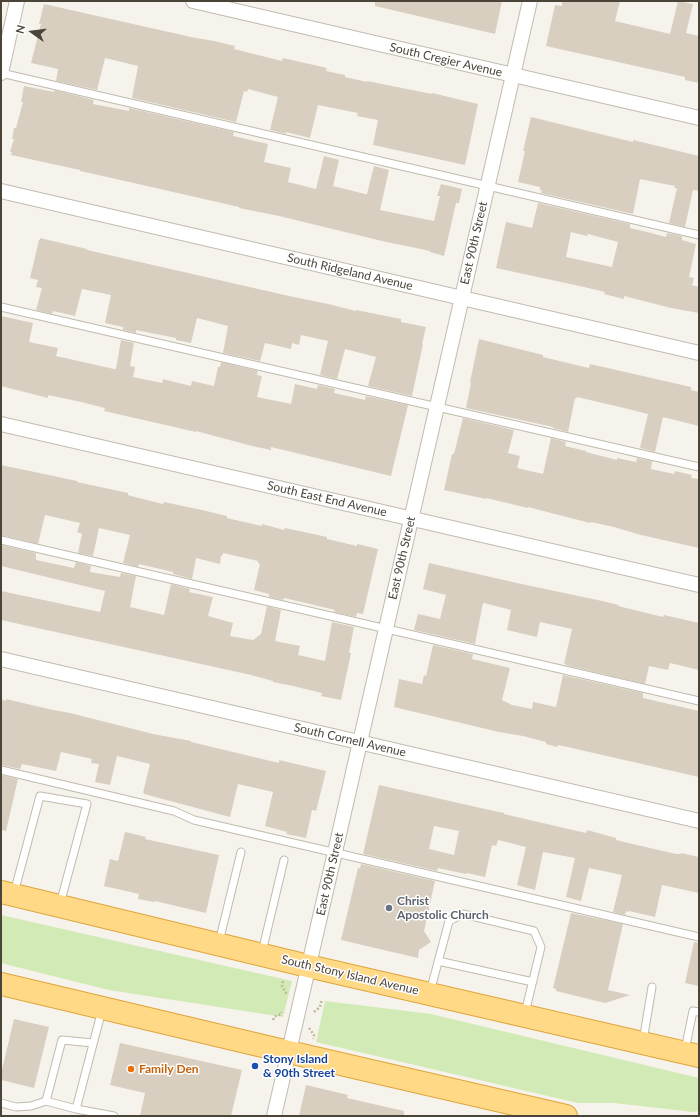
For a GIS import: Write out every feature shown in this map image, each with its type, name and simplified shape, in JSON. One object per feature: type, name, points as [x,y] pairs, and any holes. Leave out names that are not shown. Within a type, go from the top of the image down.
[{"type":"highway","name":"South Stony Island Avenue","points":[[7,894],[308,966],[692,1054]]},
{"type":"highway","points":[[1,984],[566,1116]]},
{"type":"street","points":[[1,73],[17,1]]},
{"type":"street","name":"South Cregier Avenue","points":[[193,1],[699,118]]},
{"type":"street","name":"East 90th Street","points":[[274,1116],[530,1]]},
{"type":"street","name":"South Ridgeland Avenue","points":[[1,191],[699,353]]},
{"type":"street","name":"South East End Avenue","points":[[1,424],[699,585]]},
{"type":"street","name":"South Cornell Avenue","points":[[1,658],[699,821]]},
{"type":"lane","points":[[1,73],[699,235]]},
{"type":"lane","points":[[1,307],[699,467]]},
{"type":"lane","points":[[1,540],[699,701]]},
{"type":"lane","points":[[1,770],[174,811],[194,820],[699,937]]},
{"type":"lane","points":[[7,894],[40,796],[87,804],[59,906]]},
{"type":"lane","points":[[219,944],[241,852]]},
{"type":"lane","points":[[261,954],[284,860]]},
{"type":"lane","points":[[430,994],[449,921],[464,914],[534,931],[541,947],[525,1016]]},
{"type":"lane","points":[[438,961],[533,982]]},
{"type":"lane","points":[[642,1043],[652,987]]},
{"type":"lane","points":[[76,1109],[102,1008]]},
{"type":"lane","points":[[692,1054],[693,1011],[699,1012]]},
{"type":"lane","points":[[46,1101],[62,1040],[93,1043]]},
{"type":"lane","points":[[1,1103],[16,1107],[30,1106],[46,1101],[76,1109],[114,1116]]},
{"type":"path","points":[[283,981],[282,986],[286,993],[284,1000]]},
{"type":"path","points":[[312,1018],[313,1012],[320,1007],[322,999]]},
{"type":"path","points":[[273,1020],[274,1017],[281,1014],[282,1007]]},
{"type":"path","points":[[311,1023],[309,1029],[314,1035],[313,1041]]},
{"type":"green space","points":[[1,915],[292,981],[283,1017],[109,990],[1,963]]},
{"type":"green space","points":[[325,1001],[431,1014],[699,1078],[699,1111],[693,1112],[614,1103],[578,1103],[316,1042]]},
{"type":"building","points":[[375,1],[502,1],[495,34],[375,6]]},
{"type":"building","points":[[562,1],[620,1],[615,21],[670,34],[678,1],[693,4],[686,33],[699,36],[699,83],[685,80],[685,77],[546,46],[555,5],[562,6]]},
{"type":"building","points":[[44,4],[235,46],[234,49],[282,61],[283,58],[327,68],[326,71],[345,75],[345,77],[432,93],[478,104],[465,165],[373,145],[378,120],[357,116],[358,113],[318,105],[310,138],[270,130],[278,97],[248,89],[247,92],[244,91],[236,122],[132,98],[138,66],[105,58],[97,90],[56,81],[58,69],[31,63],[41,24],[39,24]]},
{"type":"building","points":[[24,86],[54,92],[54,90],[94,100],[93,104],[129,111],[129,108],[234,132],[233,136],[268,144],[264,162],[291,168],[288,182],[316,189],[324,156],[339,160],[333,186],[365,194],[367,194],[374,166],[389,170],[380,210],[434,221],[440,196],[437,196],[441,184],[462,189],[459,203],[456,203],[444,256],[430,251],[11,155],[12,152],[10,152],[14,139],[12,139],[14,128],[16,128],[23,102],[21,102]]},
{"type":"building","points":[[531,117],[633,142],[633,140],[699,156],[699,191],[693,190],[685,227],[669,223],[677,188],[674,188],[675,186],[640,179],[633,214],[541,193],[542,190],[540,190],[540,187],[518,182]]},
{"type":"building","points":[[538,203],[630,224],[630,228],[666,237],[667,233],[682,236],[682,240],[696,244],[689,277],[694,278],[692,285],[699,287],[699,313],[671,308],[624,296],[624,299],[604,294],[605,292],[496,268],[506,222],[532,228]],"holes":[[[571,232],[587,236],[588,234],[618,242],[612,267],[566,257]]]},
{"type":"building","points":[[40,238],[289,296],[356,311],[401,319],[401,322],[426,327],[412,396],[368,386],[376,357],[345,349],[337,379],[320,375],[328,341],[301,335],[299,345],[292,343],[291,349],[265,343],[260,361],[223,353],[228,326],[197,318],[191,343],[176,340],[176,338],[136,330],[136,333],[123,330],[123,327],[105,323],[111,295],[82,289],[75,316],[53,311],[52,314],[36,310],[42,288],[36,287],[38,280],[30,278]]},
{"type":"building","points":[[1,316],[33,323],[29,342],[58,348],[56,356],[114,369],[116,369],[121,340],[134,343],[130,366],[135,367],[133,377],[162,383],[163,379],[191,386],[192,381],[214,386],[218,367],[220,367],[221,362],[258,371],[257,375],[262,376],[257,397],[291,404],[295,384],[317,389],[318,385],[335,389],[334,393],[365,400],[366,396],[408,405],[391,476],[271,447],[271,450],[252,446],[196,431],[104,411],[105,408],[81,402],[48,395],[48,398],[1,386]]},
{"type":"building","points":[[479,339],[589,368],[590,364],[691,387],[691,390],[699,392],[699,426],[663,417],[655,452],[640,448],[648,414],[577,397],[576,399],[575,398],[568,432],[553,427],[466,408]]},
{"type":"building","points":[[463,418],[514,430],[508,453],[520,456],[517,468],[543,474],[551,438],[566,442],[565,446],[586,452],[617,460],[617,458],[636,462],[637,458],[652,461],[651,469],[674,474],[675,471],[692,475],[691,478],[699,479],[699,548],[528,507],[444,490],[452,454],[454,454]]},
{"type":"building","points":[[1,465],[128,493],[128,495],[131,496],[163,504],[164,502],[227,516],[227,518],[262,526],[262,524],[284,530],[285,528],[327,537],[327,539],[357,546],[357,544],[378,549],[363,614],[357,613],[356,617],[334,612],[335,610],[284,598],[283,600],[269,597],[269,594],[254,590],[260,564],[258,561],[223,553],[220,564],[196,558],[192,579],[173,574],[173,572],[139,564],[138,567],[123,563],[130,535],[99,528],[93,556],[78,553],[82,534],[77,532],[80,523],[45,515],[38,544],[1,535]]},
{"type":"building","points":[[1,545],[36,553],[36,560],[74,568],[76,562],[91,566],[90,572],[120,577],[121,573],[136,576],[130,607],[164,615],[171,584],[190,589],[189,592],[213,597],[208,616],[233,623],[230,636],[253,640],[261,634],[267,606],[281,610],[275,641],[300,646],[298,655],[325,661],[332,622],[354,627],[349,653],[351,653],[341,700],[321,696],[322,693],[273,682],[251,675],[1,620],[1,591],[100,612],[105,591],[1,566]]},
{"type":"building","points":[[429,563],[602,601],[663,617],[664,615],[699,623],[699,670],[670,663],[668,670],[649,666],[645,684],[565,665],[572,629],[540,622],[537,637],[507,630],[511,610],[484,603],[475,644],[414,630],[418,614],[440,619],[446,595],[423,589]]},
{"type":"building","points":[[433,645],[473,654],[472,659],[510,668],[502,700],[512,705],[532,709],[533,702],[556,707],[563,675],[643,693],[643,698],[699,711],[699,777],[563,746],[558,745],[557,747],[546,744],[546,742],[523,736],[499,732],[394,707],[399,679],[422,684],[424,675],[426,676]]},
{"type":"building","points":[[1,699],[70,713],[279,763],[279,760],[326,771],[316,811],[312,810],[306,838],[286,834],[287,832],[265,826],[273,792],[238,784],[230,817],[144,794],[150,764],[117,756],[110,785],[95,782],[99,764],[91,763],[92,759],[61,752],[56,771],[22,764],[20,769],[1,765]]},
{"type":"building","points":[[1,775],[18,779],[6,831],[1,830]]},
{"type":"building","points":[[379,785],[586,833],[587,830],[616,838],[616,840],[676,854],[681,853],[699,857],[699,893],[662,885],[655,917],[629,911],[626,911],[625,915],[613,912],[622,875],[589,868],[581,901],[566,897],[575,858],[543,852],[535,890],[517,885],[526,847],[498,840],[496,846],[492,845],[485,877],[438,868],[437,871],[363,854]],"holes":[[[434,826],[459,831],[454,855],[429,849]]]},
{"type":"building","points":[[125,832],[146,837],[145,839],[219,855],[206,913],[155,901],[138,899],[139,894],[104,886],[110,859],[118,861]]},
{"type":"building","name":"Christ Apostolic Church","points":[[361,864],[435,881],[424,931],[431,942],[419,950],[418,958],[341,940],[358,868],[360,868]]},
{"type":"building","points":[[571,913],[623,924],[608,990],[630,995],[605,1003],[556,991],[556,989],[553,988]]},
{"type":"building","points":[[694,942],[699,943],[699,986],[685,983]]},
{"type":"building","points":[[14,1019],[49,1027],[34,1088],[1,1080],[1,1074]]},
{"type":"building","points":[[120,1043],[242,1070],[231,1116],[140,1116],[145,1093],[110,1085]]},
{"type":"building","points":[[306,1085],[348,1095],[347,1098],[404,1111],[404,1116],[299,1116]]},
{"type":"place","name":"Christ Apostolic Church","points":[[389,908]]},
{"type":"place","name":"Stony Island & 90th Street","points":[[255,1066]]},
{"type":"place","name":"Family Den","points":[[131,1069]]}]
